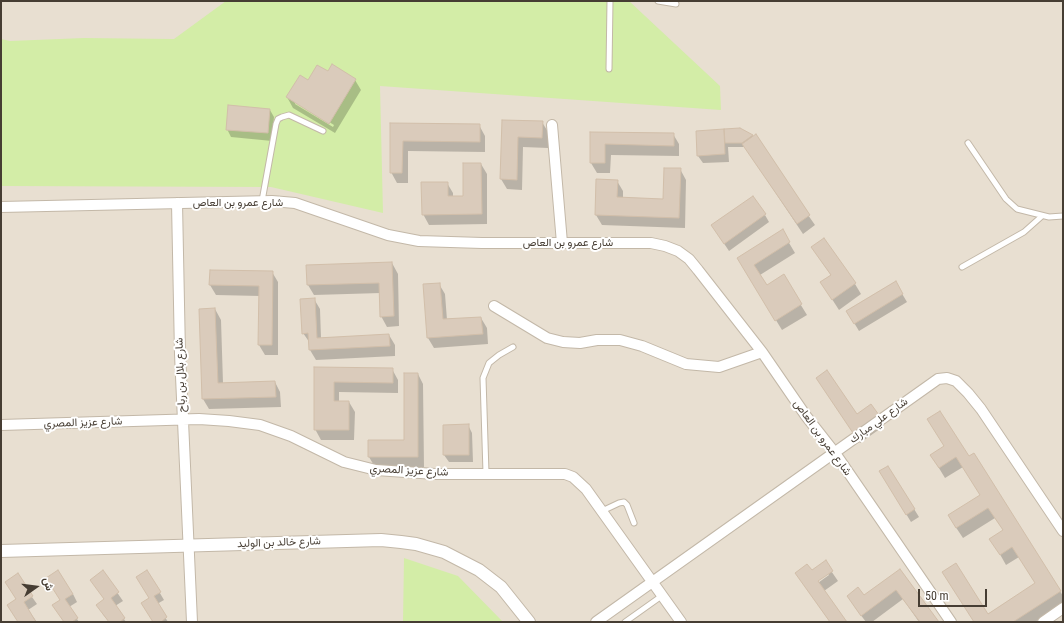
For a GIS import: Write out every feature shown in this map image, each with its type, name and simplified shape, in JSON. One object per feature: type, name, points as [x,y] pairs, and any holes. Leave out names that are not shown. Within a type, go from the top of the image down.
[{"type":"street","points":[[552,125],[562,243]]},
{"type":"street","name":"شارع عمرو بن العاص","points":[[1,207],[262,201],[294,203],[388,235],[419,241],[651,243],[678,251],[689,259],[762,352],[806,416],[835,453],[951,622]]},
{"type":"street","name":"شارع بلال بن رباح","points":[[177,203],[183,420],[192,622]]},
{"type":"street","points":[[494,306],[547,338],[563,342],[580,343],[597,340],[620,340],[642,346],[686,364],[719,367],[762,352]]},
{"type":"street","name":"شارع علي مبارك","points":[[596,622],[938,379],[947,378],[956,381],[981,409],[1063,531]]},
{"type":"street","name":"شارع عزيز المصري","points":[[1,425],[183,420],[229,421],[260,425],[291,436],[344,462],[376,470],[435,474],[565,474],[579,482],[602,511],[681,622]]},
{"type":"street","name":"شارع خالد بن الوليد","points":[[1,551],[189,547],[380,540],[416,544],[444,552],[479,570],[501,587],[529,622]]},
{"type":"street","points":[[1043,622],[1063,608]]},
{"type":"lane","points":[[609,69],[610,1]]},
{"type":"lane","points":[[658,1],[676,4]]},
{"type":"lane","points":[[262,201],[278,120],[282,116],[290,116],[322,132]]},
{"type":"lane","points":[[968,143],[1006,200],[1017,209],[1042,216],[1063,216]]},
{"type":"lane","points":[[962,268],[1024,232],[1042,216]]},
{"type":"lane","points":[[486,473],[484,378],[489,362],[514,347]]},
{"type":"lane","points":[[602,511],[624,502],[627,505],[634,523]]},
{"type":"lane","points":[[625,622],[663,595]]},
{"type":"shaded area","points":[[1,1],[1063,1],[1063,622],[1,622]]},
{"type":"green space","points":[[226,1],[629,1],[720,86],[721,110],[380,86],[383,213],[271,187],[1,186],[1,39],[10,41],[84,38],[174,39]]},
{"type":"green space","points":[[404,558],[458,576],[503,622],[403,622]]},
{"type":"building","points":[[332,64],[356,79],[329,124],[286,97],[300,75],[308,80],[317,65],[328,71]]},
{"type":"building","points":[[228,105],[270,109],[268,133],[226,130]]},
{"type":"building","points":[[502,120],[543,121],[542,138],[518,137],[517,180],[500,179]]},
{"type":"building","points":[[390,123],[480,124],[480,142],[403,141],[402,173],[390,173]]},
{"type":"building","points":[[740,128],[753,135],[742,143],[725,143],[724,129]]},
{"type":"building","points":[[724,129],[725,154],[697,156],[696,131]]},
{"type":"building","points":[[590,132],[674,133],[674,146],[605,144],[605,163],[590,163]]},
{"type":"building","points":[[756,134],[810,215],[797,224],[742,144]]},
{"type":"building","points":[[463,163],[481,163],[482,214],[422,215],[421,182],[448,182],[448,196],[463,196]]},
{"type":"building","points":[[664,168],[681,168],[679,218],[595,215],[596,179],[618,180],[617,197],[663,199]]},
{"type":"building","points":[[753,196],[766,214],[724,244],[711,225]]},
{"type":"building","points":[[783,229],[790,242],[754,265],[767,285],[784,274],[802,304],[775,321],[737,258]]},
{"type":"building","points":[[824,238],[856,283],[832,300],[820,282],[831,275],[811,247]]},
{"type":"building","points":[[392,262],[394,316],[380,317],[379,283],[307,285],[306,265]]},
{"type":"building","points":[[210,270],[273,271],[272,345],[258,345],[259,286],[209,285]]},
{"type":"building","points":[[896,281],[903,294],[854,324],[846,311]]},
{"type":"building","points":[[440,283],[443,319],[481,317],[483,334],[427,338],[423,284]]},
{"type":"building","points":[[315,298],[317,338],[389,334],[390,346],[309,350],[308,333],[302,334],[300,299]]},
{"type":"building","points":[[215,308],[218,383],[275,381],[276,397],[202,399],[199,309]]},
{"type":"building","points":[[314,367],[393,368],[393,383],[334,382],[334,401],[349,401],[349,430],[314,430]]},
{"type":"building","points":[[827,370],[857,414],[871,404],[879,415],[853,433],[816,378]]},
{"type":"building","points":[[404,373],[418,373],[418,457],[368,457],[368,440],[404,440]]},
{"type":"building","points":[[940,411],[969,456],[974,453],[1061,591],[1013,622],[974,622],[942,572],[956,563],[988,614],[1035,583],[1012,547],[1000,555],[989,539],[1003,530],[988,508],[956,528],[948,515],[980,495],[956,457],[939,468],[930,455],[944,446],[927,419]]},
{"type":"building","points":[[469,424],[469,455],[443,455],[443,425]]},
{"type":"building","points":[[888,466],[915,509],[906,515],[879,471]]},
{"type":"building","points":[[826,560],[833,571],[818,581],[847,622],[830,622],[795,573],[807,564],[812,570]]},
{"type":"building","points":[[900,569],[939,622],[920,622],[896,590],[861,616],[847,596],[858,587],[864,595]]},
{"type":"building","points":[[58,570],[73,594],[65,599],[78,618],[72,622],[64,622],[52,605],[60,600],[46,578]]},
{"type":"building","points":[[103,570],[119,592],[111,598],[125,618],[120,622],[109,622],[96,605],[104,599],[90,580]]},
{"type":"building","points":[[147,570],[161,592],[154,596],[167,617],[161,622],[153,622],[141,603],[149,598],[136,577]]},
{"type":"building","points":[[18,573],[33,596],[24,602],[36,622],[18,622],[7,605],[16,599],[5,582]]}]
